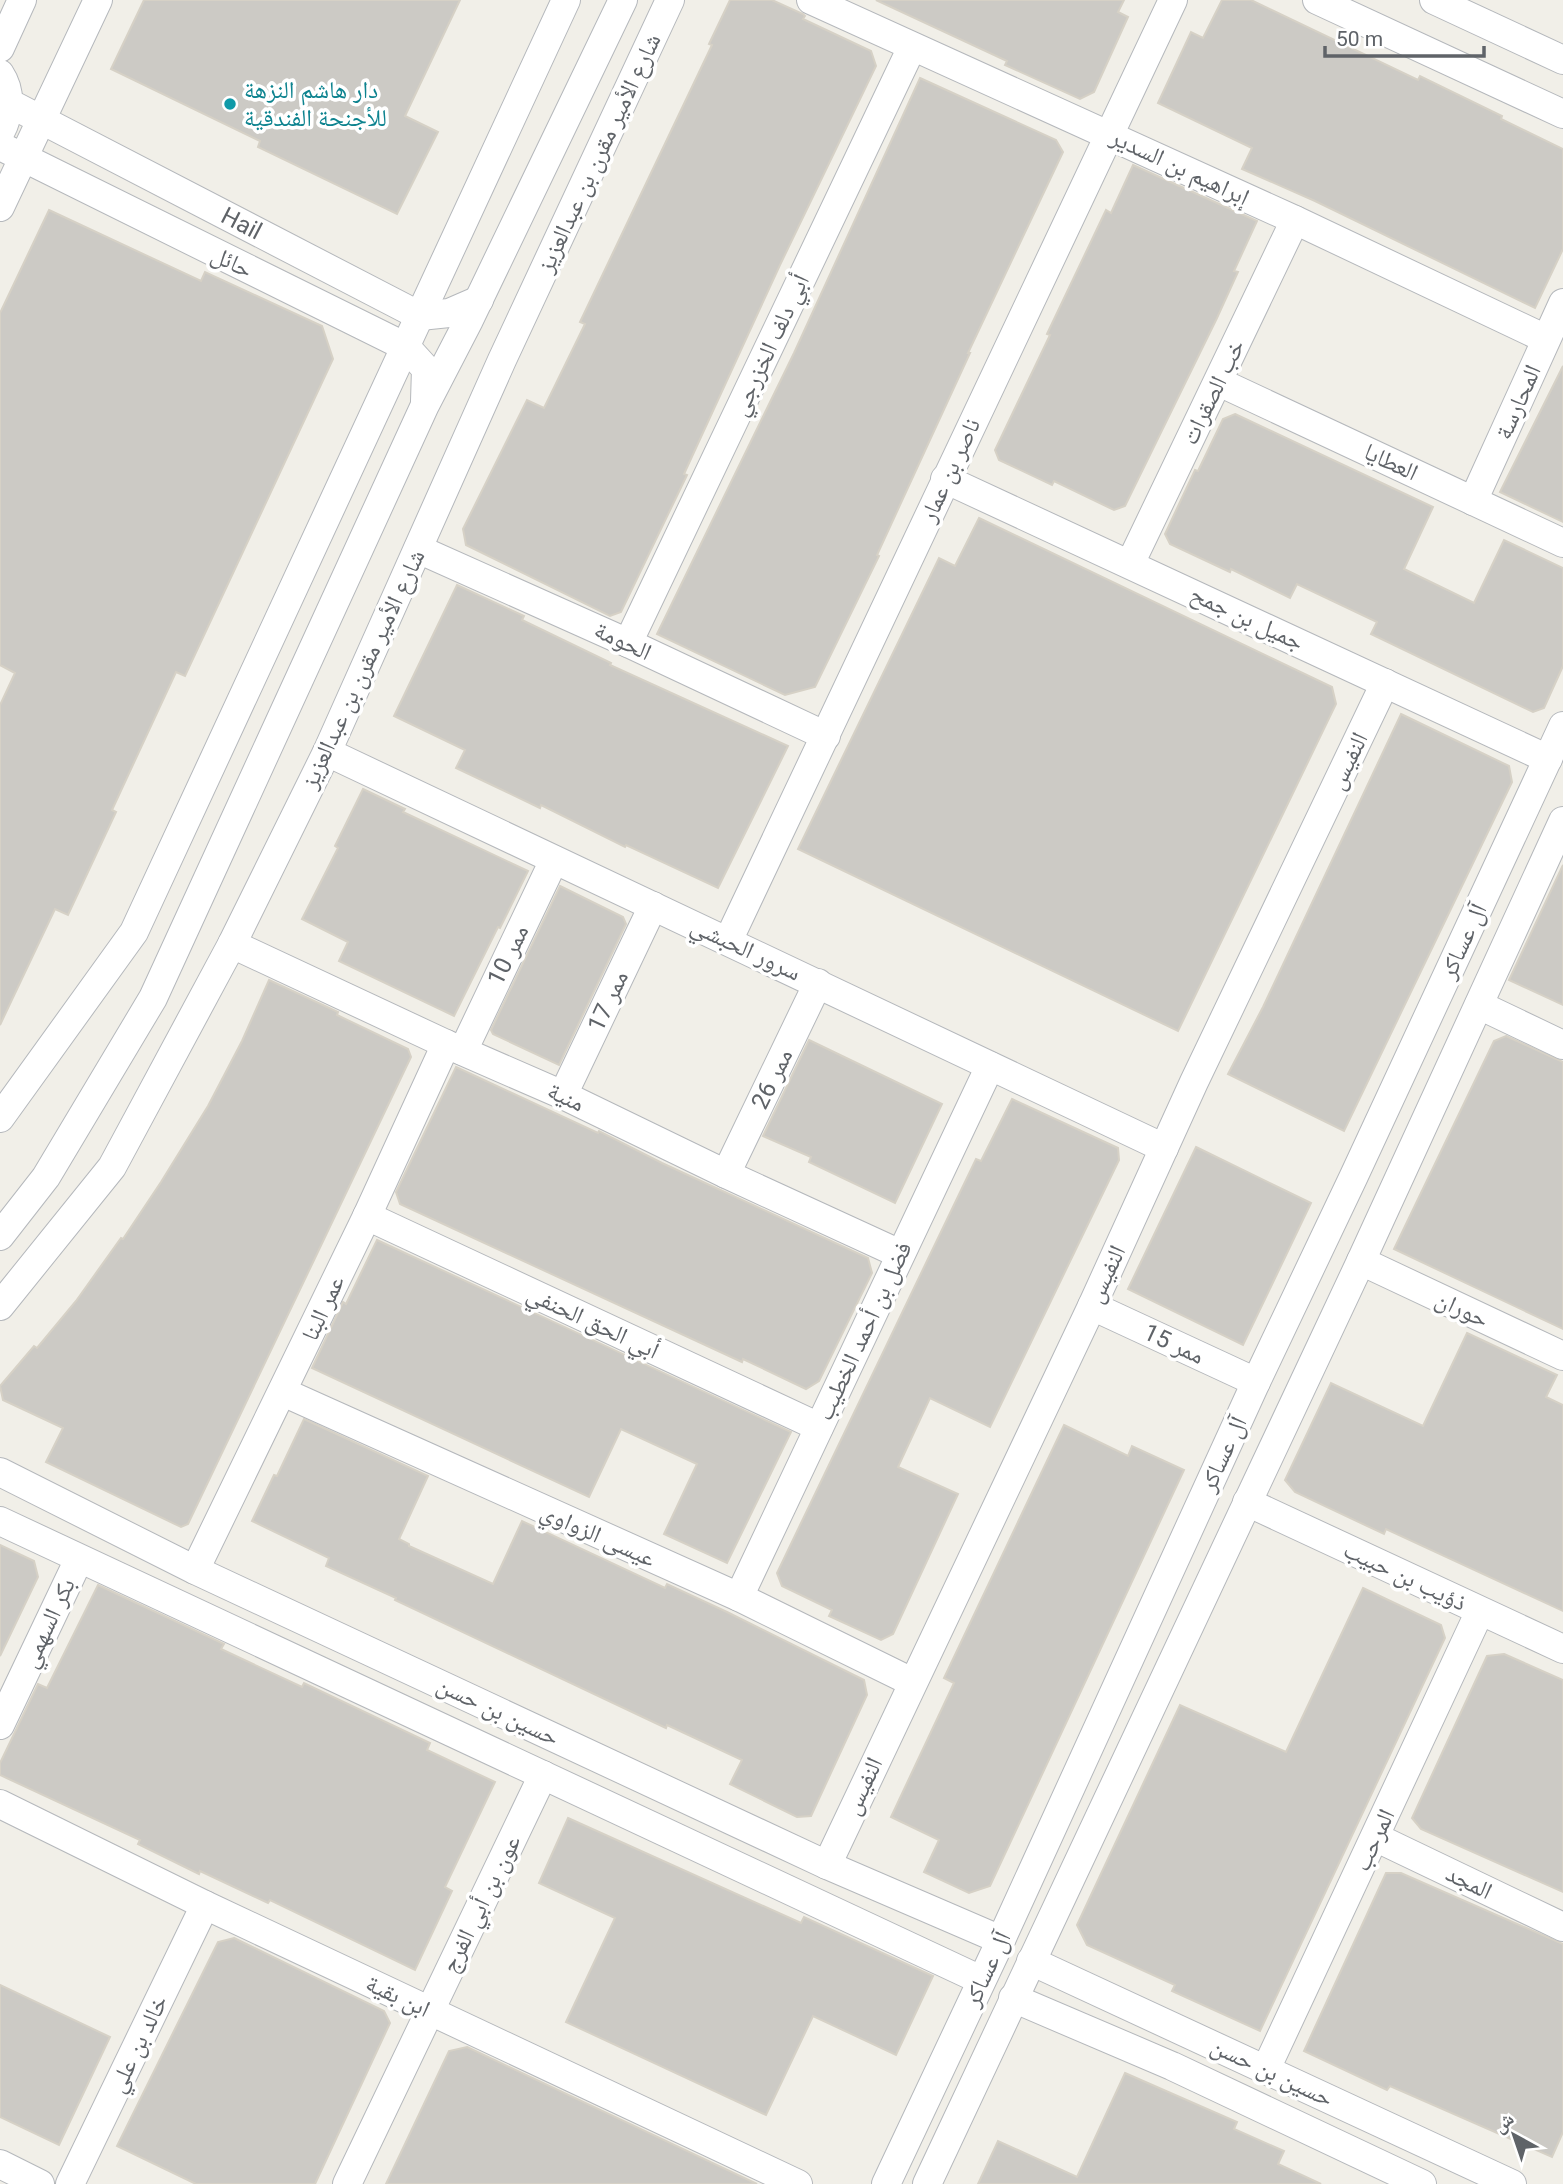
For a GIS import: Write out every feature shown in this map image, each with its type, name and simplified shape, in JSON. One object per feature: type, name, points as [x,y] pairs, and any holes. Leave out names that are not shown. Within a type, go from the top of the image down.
[{"type":"street","points":[[0,48],[22,0]]},
{"type":"street","points":[[0,206],[11,152],[41,120],[98,0]]},
{"type":"street","points":[[0,1118],[134,932],[566,0]]},
{"type":"street","name":"شارع الأمير مقرن بن عبدالعزيز","points":[[0,1236],[46,1177],[153,998],[425,405],[479,300],[623,0]]},
{"type":"street","name":"شارع الأمير مقرن بن عبدالعزيز","points":[[0,1306],[112,1167],[232,944],[327,752],[502,360],[670,0]]},
{"type":"street","name":"إبراهيم بن السدير","points":[[811,0],[1295,220],[1546,339]]},
{"type":"street","name":"ناصر بن عمار","points":[[728,941],[1173,0]]},
{"type":"street","points":[[1317,0],[1563,114]]},
{"type":"street","points":[[1434,0],[1483,10],[1563,60]]},
{"type":"street","name":"أبي دلف الخزرجي","points":[[628,643],[912,47]]},
{"type":"street","points":[[0,74],[9,103],[7,117],[0,133]]},
{"type":"street","name":"Hail","points":[[9,103],[420,316]]},
{"type":"street","name":"حائل","points":[[11,152],[406,347],[426,369],[425,405]]},
{"type":"street","name":"خب الصقرات","points":[[1130,564],[1295,220]]},
{"type":"street","points":[[330,310],[347,278]]},
{"type":"street","points":[[420,316],[449,313],[479,300]]},
{"type":"street","name":"المحارسة","points":[[1473,501],[1563,303]]},
{"type":"street","name":"العطايا","points":[[1219,382],[1563,543]]},
{"type":"street","name":"جميل بن جمح","points":[[945,479],[1548,759]]},
{"type":"street","name":"الحومة","points":[[418,549],[826,736]]},
{"type":"street","name":"النفيس","points":[[827,1865],[1385,683]]},
{"type":"street","name":"آل عساكر","points":[[886,2184],[1001,1940],[1256,1382],[1563,726]]},
{"type":"street","name":"سرور الحبشي","points":[[327,752],[1164,1147]]},
{"type":"street","name":"آل عساكر","points":[[927,2184],[1361,1261],[1563,821]]},
{"type":"street","name":"ممر 10","points":[[454,1047],[554,860]]},
{"type":"street","name":"ممر 17","points":[[563,1095],[653,906]]},
{"type":"street","name":"منية","points":[[232,944],[563,1095],[900,1254]]},
{"type":"street","name":"ممر 26","points":[[726,1174],[818,983]]},
{"type":"street","points":[[1479,1005],[1563,1045]]},
{"type":"street","name":"عمر البنا","points":[[195,1570],[367,1216],[454,1047]]},
{"type":"street","name":"فضل بن أحمد الخطيب","points":[[739,1597],[990,1066]]},
{"type":"street","points":[[1353,1178],[1390,1195]]},
{"type":"street","name":"أبي الحق الحنفي","points":[[367,1216],[819,1427]]},
{"type":"street","points":[[0,1251],[27,1273]]},
{"type":"street","name":"حوران","points":[[1361,1261],[1563,1356]]},
{"type":"street","name":"ممر 15","points":[[1092,1306],[1256,1382]]},
{"type":"street","name":"عيسى الزواوي","points":[[283,1392],[739,1597],[912,1682]]},
{"type":"street","name":"حسين بن حسن","points":[[0,1472],[195,1570],[827,1865],[1001,1940]]},
{"type":"street","name":"ذؤيب بن حبيب","points":[[1247,1502],[1563,1649]]},
{"type":"street","name":"حسين بن حسن","points":[[0,1521],[981,1980]]},
{"type":"street","name":"بكر السهمي","points":[[0,1725],[79,1559]]},
{"type":"street","name":"المرحب","points":[[1266,2069],[1480,1611]]},
{"type":"street","name":"عون بن أبي الفرج","points":[[347,2184],[543,1775]]},
{"type":"street","name":"ابن بقية","points":[[0,1804],[205,1905],[798,2184]]},
{"type":"street","name":"المجد","points":[[1376,1837],[1563,1927]]},
{"type":"street","name":"خالد بن علي","points":[[71,2184],[205,1905]]},
{"type":"street","name":"حسين بن حسن","points":[[1031,1961],[1511,2184]]},
{"type":"street","points":[[1081,2028],[1064,2007],[1072,1992],[1096,1993]]},
{"type":"street","name":"حسين بن حسن","points":[[1013,1998],[1172,2066],[1404,2180]]},
{"type":"street","points":[[1172,2066],[1186,2032]]},
{"type":"street","points":[[0,2164],[40,2184]]},
{"type":"building","points":[[144,0],[460,0],[405,116],[438,132],[397,214],[258,147],[260,141],[111,69]]},
{"type":"building","points":[[730,0],[772,0],[803,14],[803,19],[871,51],[876,66],[780,265],[684,474],[687,475],[621,612],[610,616],[466,545],[463,529],[527,400],[544,408],[585,324],[580,322],[712,45],[709,44]]},
{"type":"building","points":[[876,0],[1124,0],[1118,12],[1128,17],[1094,92],[1080,99],[1005,65],[1007,61]]},
{"type":"building","points":[[1222,0],[1251,0],[1418,80],[1420,76],[1563,149],[1563,249],[1535,308],[1315,201],[1242,169],[1252,148],[1158,103],[1191,32],[1203,38]]},
{"type":"building","points":[[920,78],[1056,140],[1063,152],[968,353],[877,555],[879,556],[815,687],[785,695],[657,634],[794,353]]},
{"type":"building","points":[[1133,165],[1257,221],[1234,271],[1238,272],[1217,318],[1125,506],[1114,510],[1054,481],[1052,485],[999,460],[995,450],[1106,210],[1111,213]]},
{"type":"building","points":[[49,210],[201,281],[205,272],[322,326],[333,359],[185,676],[176,672],[112,810],[116,812],[68,915],[55,909],[0,1025],[0,705],[15,673],[0,665],[0,313]]},
{"type":"building","points":[[1563,366],[1563,522],[1500,492]]},
{"type":"building","points":[[1235,414],[1433,507],[1404,569],[1474,603],[1504,540],[1563,568],[1563,666],[1544,708],[1533,712],[1371,634],[1377,622],[1297,584],[1290,598],[1231,569],[1230,572],[1170,544],[1165,534],[1195,470],[1198,471],[1223,419]]},
{"type":"building","points":[[979,518],[1332,687],[1336,704],[1178,1031],[798,849],[939,558],[955,566]]},
{"type":"building","points":[[457,585],[524,616],[522,620],[611,663],[610,665],[788,746],[718,888],[456,768],[465,750],[394,716]]},
{"type":"building","points":[[1401,714],[1509,766],[1512,782],[1344,1131],[1228,1074],[1263,1007]]},
{"type":"building","points":[[363,789],[405,809],[403,812],[528,871],[454,1016],[339,961],[348,942],[302,919],[338,848],[335,846]]},
{"type":"building","points":[[1563,865],[1563,1005],[1509,980]]},
{"type":"building","points":[[560,886],[623,917],[626,924],[559,1065],[493,1034],[491,1030]]},
{"type":"building","points":[[269,980],[408,1049],[411,1057],[188,1524],[181,1527],[46,1462],[63,1428],[3,1400],[0,1386],[34,1346],[37,1348],[76,1301],[121,1238],[123,1239],[161,1182],[208,1106],[242,1041]]},
{"type":"building","points":[[1506,1036],[1563,1062],[1563,1329],[1394,1249],[1494,1041]]},
{"type":"building","points":[[809,1040],[942,1104],[895,1203],[809,1162],[811,1157],[763,1136]]},
{"type":"building","points":[[456,1067],[868,1258],[872,1273],[819,1381],[806,1389],[743,1359],[742,1362],[400,1204],[396,1192]]},
{"type":"building","points":[[1012,1099],[1118,1148],[1119,1160],[990,1427],[930,1398],[898,1467],[958,1494],[893,1634],[881,1640],[829,1616],[832,1610],[782,1586],[777,1573],[976,1159],[981,1161]]},
{"type":"building","points":[[1196,1147],[1311,1203],[1243,1345],[1128,1289]]},
{"type":"building","points":[[377,1240],[791,1432],[727,1563],[664,1534],[697,1464],[621,1429],[589,1497],[312,1368],[343,1302],[346,1304]]},
{"type":"building","points":[[1467,1333],[1557,1375],[1546,1397],[1563,1405],[1563,1611],[1386,1529],[1384,1534],[1295,1492],[1285,1480],[1331,1383],[1423,1426]]},
{"type":"building","points":[[304,1419],[428,1476],[399,1539],[409,1546],[493,1584],[522,1521],[665,1588],[667,1584],[864,1680],[867,1695],[811,1816],[797,1817],[730,1784],[742,1760],[667,1725],[666,1728],[395,1600],[396,1598],[326,1566],[329,1558],[252,1521]]},
{"type":"building","points":[[1064,1425],[1128,1456],[1132,1446],[1184,1470],[990,1886],[969,1893],[924,1872],[939,1840],[891,1817],[954,1683],[944,1678]]},
{"type":"building","points":[[0,1545],[34,1561],[38,1577],[0,1656]]},
{"type":"building","points":[[98,1585],[224,1644],[221,1649],[302,1687],[304,1683],[430,1743],[427,1750],[495,1782],[445,1887],[452,1891],[415,1970],[270,1900],[268,1903],[200,1871],[199,1874],[138,1844],[140,1840],[0,1775],[0,1763],[38,1684],[47,1688]]},
{"type":"building","points":[[1363,1588],[1441,1625],[1445,1638],[1260,2031],[1172,1991],[1175,1985],[1087,1945],[1077,1925],[1180,1705],[1286,1752]]},
{"type":"building","points":[[1504,1654],[1563,1680],[1563,1892],[1421,1829],[1412,1818],[1487,1656]]},
{"type":"building","points":[[568,1818],[801,1923],[804,1917],[933,1976],[896,2055],[813,2016],[766,2115],[566,2022],[615,1918],[539,1883]]},
{"type":"building","points":[[1386,1873],[1401,1873],[1563,1944],[1563,2132],[1552,2157],[1390,2086],[1387,2090],[1304,2051]]},
{"type":"building","points":[[234,1938],[384,2011],[390,2023],[315,2184],[196,2184],[117,2146],[218,1942]]},
{"type":"building","points":[[0,1985],[110,2037],[59,2145],[0,2117]]},
{"type":"building","points":[[467,2047],[757,2184],[386,2184],[449,2051]]},
{"type":"building","points":[[1125,2073],[1237,2122],[1234,2129],[1284,2151],[1278,2164],[1321,2184],[978,2184],[998,2141],[1077,2177]]},
{"type":"place","name":"دار هاشم النزهة للأجنحة الفندقية","points":[[230,104]]}]
